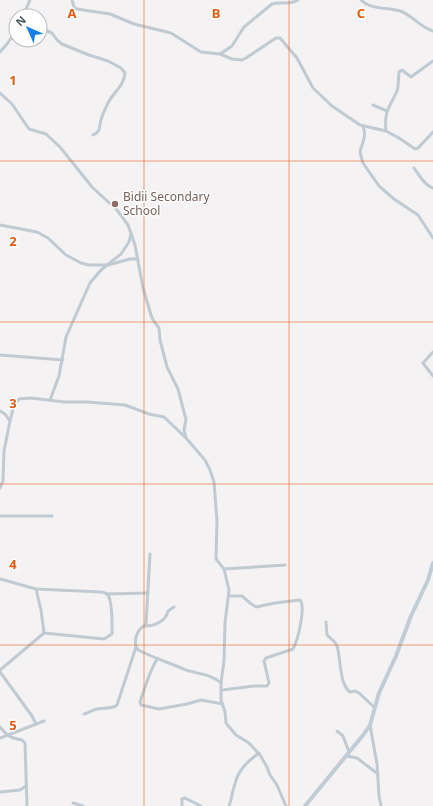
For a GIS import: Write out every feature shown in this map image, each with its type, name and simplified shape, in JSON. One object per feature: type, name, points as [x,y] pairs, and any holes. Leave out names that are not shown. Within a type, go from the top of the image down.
[{"type":"main road","points":[[305,806],[370,725],[379,693],[411,616],[428,580],[433,563]]},
{"type":"street","points":[[72,0],[74,7],[77,9],[110,14],[134,24],[171,32],[201,52],[220,54],[232,59],[242,60],[276,38],[280,38],[297,58],[316,91],[332,106],[363,126],[386,131],[415,149],[418,148],[433,132]]},
{"type":"street","points":[[220,54],[232,46],[244,27],[273,2],[290,4],[298,0]]},
{"type":"street","points":[[361,0],[374,7],[403,12],[417,23],[433,31]]},
{"type":"street","points":[[48,32],[62,44],[108,61],[122,68],[125,73],[125,77],[119,89],[107,104],[100,120],[99,130],[93,135]]},
{"type":"street","points":[[0,52],[8,43]]},
{"type":"street","points":[[386,131],[385,122],[387,111],[397,91],[399,72],[402,70],[411,77],[433,61]]},
{"type":"street","points":[[0,93],[12,104],[29,129],[46,134],[60,147],[92,187],[123,217],[128,225],[138,259],[143,288],[153,320],[159,328],[160,340],[167,367],[178,389],[186,419],[184,430],[186,438]]},
{"type":"street","points":[[373,105],[387,111]]},
{"type":"street","points":[[363,126],[365,140],[360,152],[366,168],[384,191],[418,215],[433,238]]},
{"type":"street","points":[[414,168],[426,183],[433,188]]},
{"type":"street","points":[[0,225],[37,232],[53,242],[66,255],[89,265],[108,265],[130,259],[138,259]]},
{"type":"street","points":[[50,400],[63,360],[66,337],[90,283],[101,270],[121,254],[129,242],[131,234]]},
{"type":"street","points":[[433,352],[423,363],[433,376]]},
{"type":"street","points":[[0,355],[63,360]]},
{"type":"street","points":[[0,488],[2,451],[14,405],[19,399],[31,398],[64,402],[100,402],[129,406],[149,414],[164,417],[186,438],[205,460],[213,475],[216,492],[216,553],[218,563],[224,569],[229,596],[225,624],[224,660],[221,683],[222,704],[225,712],[226,723],[236,735],[249,742],[259,753],[267,766],[270,775],[277,784],[286,806]]},
{"type":"street","points":[[0,412],[5,414],[10,421]]},
{"type":"street","points":[[0,516],[52,516]]},
{"type":"street","points":[[145,626],[150,554]]},
{"type":"street","points":[[224,569],[284,565]]},
{"type":"street","points":[[0,579],[36,589],[101,592],[106,594],[148,593]]},
{"type":"street","points":[[36,589],[42,610],[44,634]]},
{"type":"street","points":[[36,724],[0,671],[44,634],[104,639],[110,637],[112,634],[112,610],[110,598],[106,594]]},
{"type":"street","points":[[222,690],[267,686],[268,683],[264,661],[266,658],[294,648],[301,617],[302,602],[300,600],[256,607],[242,596],[229,596]]},
{"type":"street","points":[[84,714],[97,709],[111,708],[117,705],[136,648],[134,643],[141,628],[164,619],[168,611],[174,607]]},
{"type":"street","points":[[326,622],[327,634],[337,646],[340,658],[340,673],[347,690],[350,692],[355,691],[374,707]]},
{"type":"street","points":[[136,648],[157,659],[212,677],[221,683]]},
{"type":"street","points":[[157,659],[152,668],[140,702],[141,705],[159,709],[201,700],[222,704]]},
{"type":"street","points":[[0,738],[44,721]]},
{"type":"street","points":[[370,725],[377,764],[381,806]]},
{"type":"street","points":[[0,727],[7,736],[13,739],[22,740],[25,743],[27,806]]},
{"type":"street","points":[[337,731],[342,736],[349,752]]},
{"type":"street","points":[[229,806],[237,777],[247,762],[259,753]]},
{"type":"street","points":[[346,756],[357,758],[378,774]]},
{"type":"street","points":[[0,792],[20,790],[26,786]]},
{"type":"street","points":[[182,806],[182,799],[185,798],[201,806]]},
{"type":"street","points":[[73,803],[83,806]]},
{"type":"place","name":"Bidii Secondary School","points":[[115,204]]}]
